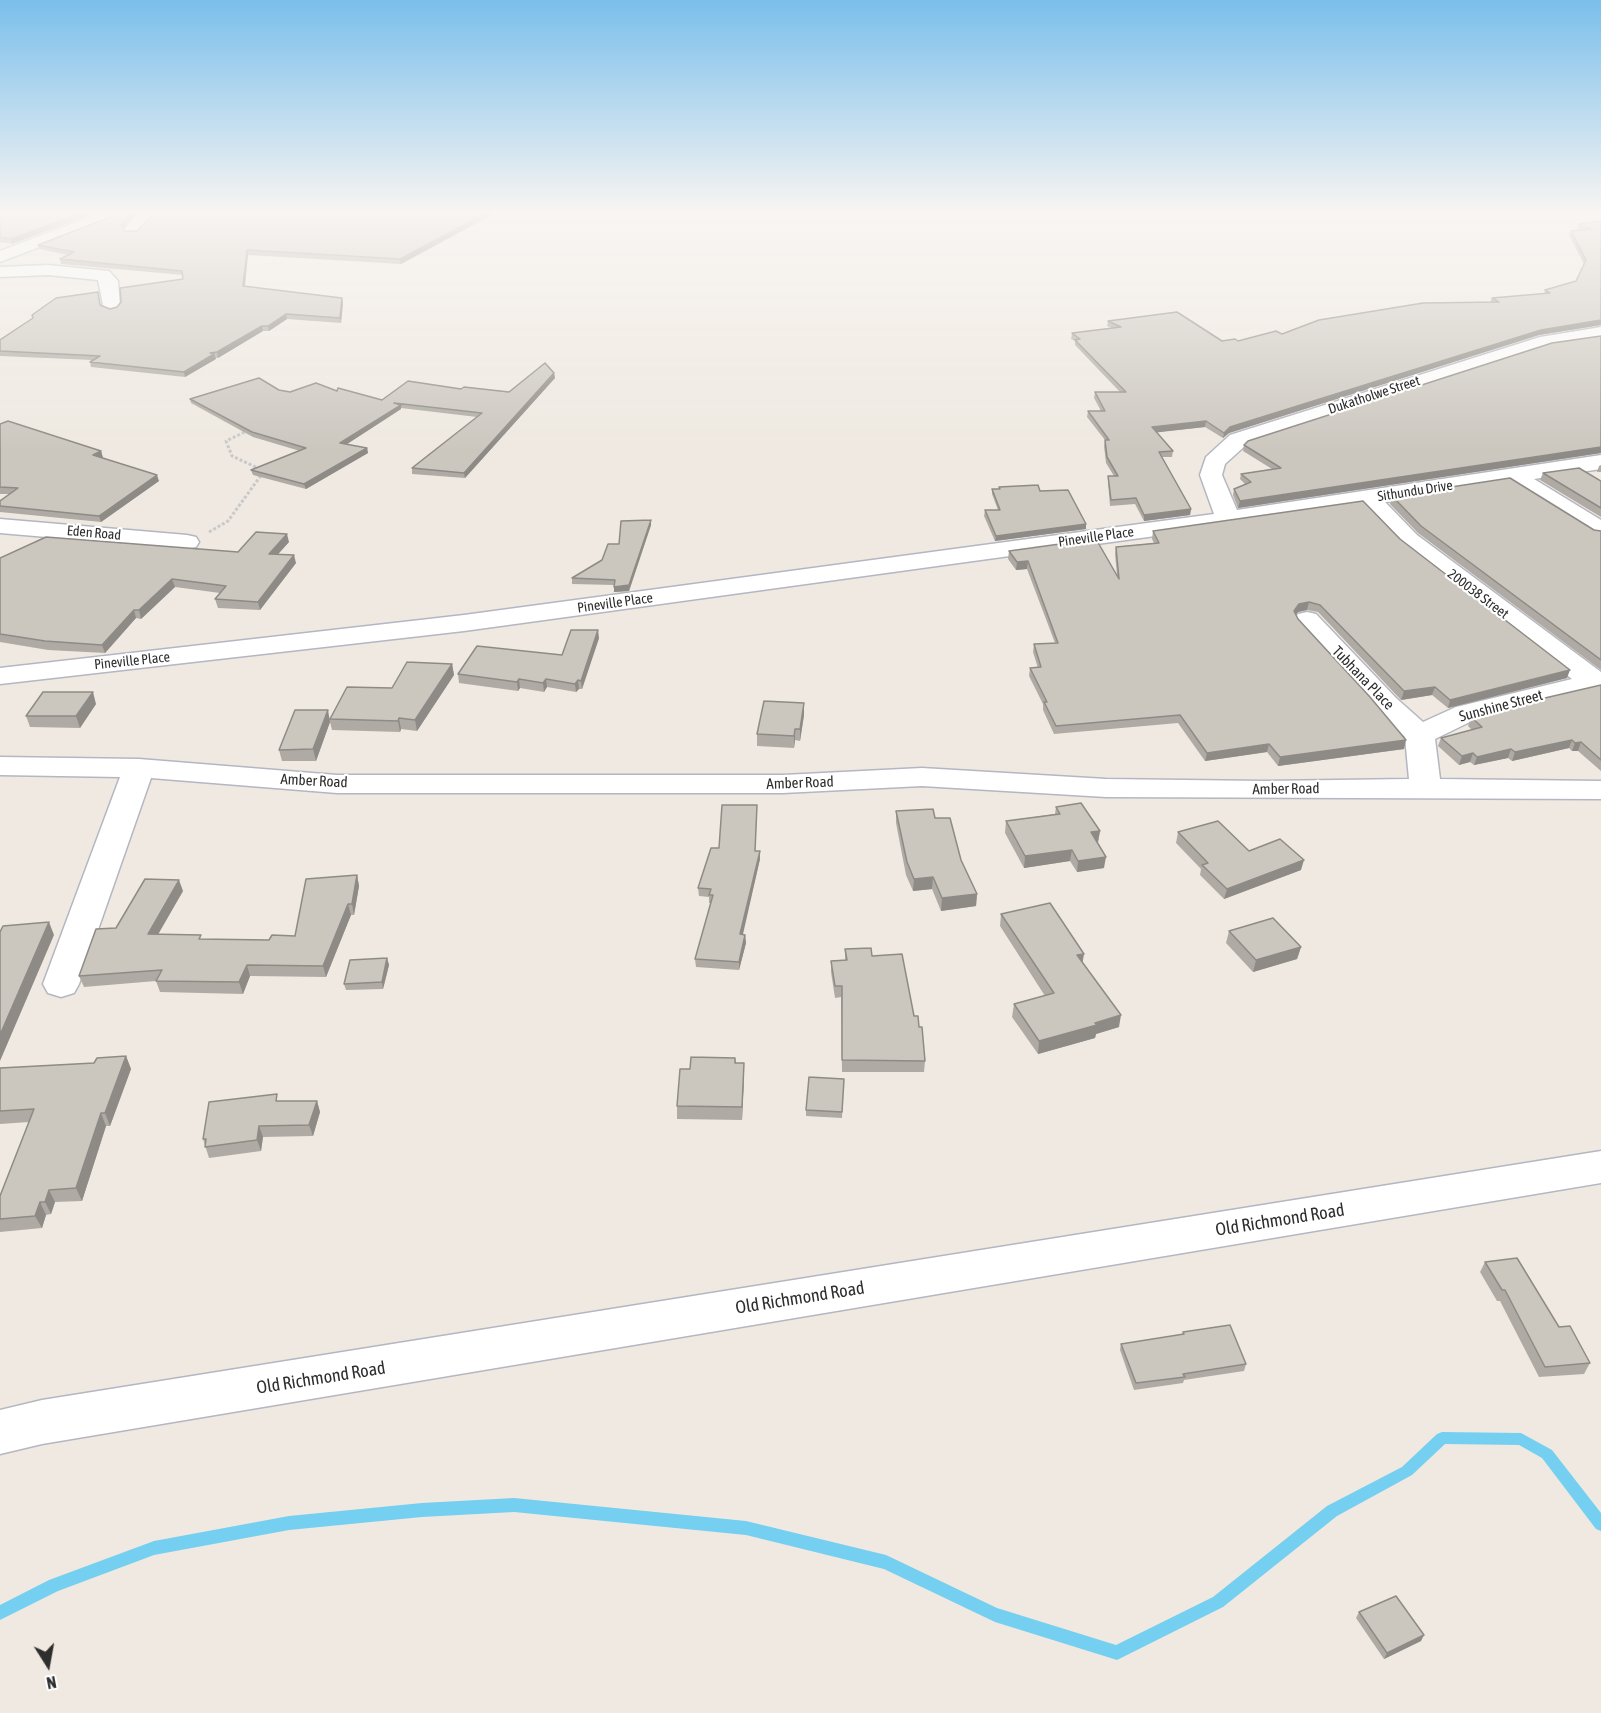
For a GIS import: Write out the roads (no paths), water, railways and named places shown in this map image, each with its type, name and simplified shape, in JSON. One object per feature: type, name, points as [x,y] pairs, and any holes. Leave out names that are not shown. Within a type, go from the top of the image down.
[{"type":"street","points":[[110,291],[111,306]]},
{"type":"street","name":"Dukatholwe Street","points":[[1228,519],[1211,475],[1214,462],[1238,440],[1547,341],[1601,333]]},
{"type":"street","name":"Sithundu Drive","points":[[1228,519],[1601,462]]},
{"type":"street","points":[[1514,476],[1601,531]]},
{"type":"street","name":"200038 Street","points":[[1368,498],[1408,540],[1598,682]]},
{"type":"street","name":"Pineville Place","points":[[0,676],[464,623],[1228,519]]},
{"type":"street","name":"Eden Road","points":[[0,526],[187,542]]},
{"type":"street","name":"Tubhana Place","points":[[1306,620],[1386,704],[1420,735]]},
{"type":"street","name":"Sunshine Street","points":[[1420,735],[1466,713],[1598,682]]},
{"type":"street","points":[[1420,735],[1425,788]]},
{"type":"street","name":"Amber Road","points":[[0,766],[138,768],[337,784],[783,784],[922,777],[1106,788],[1601,790]]},
{"type":"street","points":[[61,984],[138,768]]},
{"type":"street","name":"Old Richmond Road","points":[[0,1432],[54,1420],[1601,1167]]},
{"type":"waterway","points":[[0,1613],[54,1585],[154,1548],[289,1523],[422,1510],[514,1505],[746,1528],[886,1562],[995,1615],[1117,1653],[1218,1602],[1332,1511],[1407,1471],[1442,1438],[1521,1439],[1547,1454],[1601,1524]]}]
